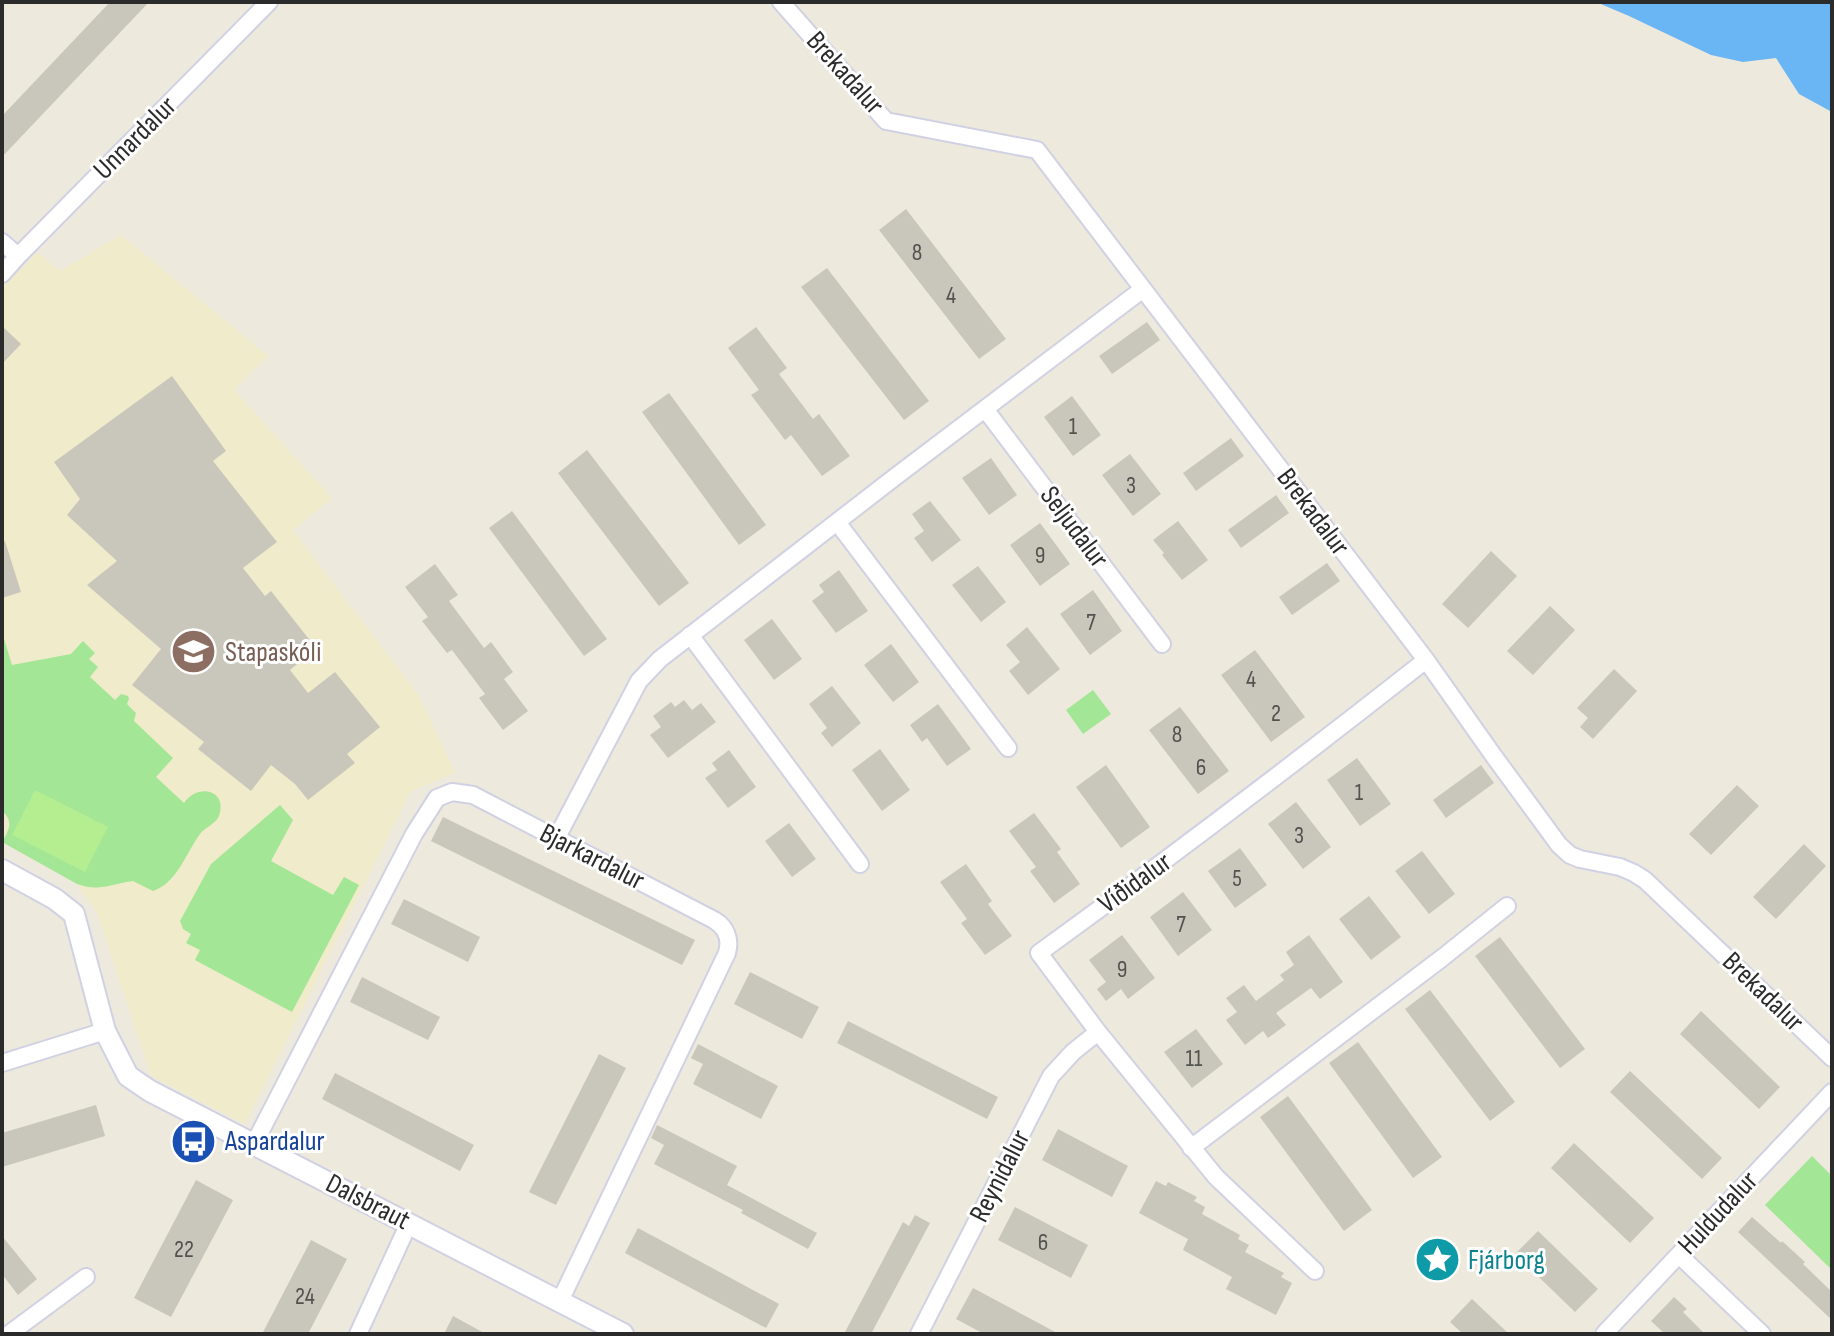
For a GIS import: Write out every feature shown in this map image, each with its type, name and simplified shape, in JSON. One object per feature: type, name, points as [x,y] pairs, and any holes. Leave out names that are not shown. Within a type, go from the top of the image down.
[{"type":"street","name":"Unnardalur","points":[[2,274],[269,2]]},
{"type":"street","name":"Brekadalur","points":[[781,2],[886,121],[1037,150],[1426,660],[1559,845],[1570,855],[1620,867],[1645,880],[1832,1058]]},
{"type":"street","points":[[2,242],[18,256]]},
{"type":"street","points":[[556,839],[639,681],[660,659],[1143,289]]},
{"type":"street","name":"Seljudalur","points":[[985,409],[1162,644]]},
{"type":"street","points":[[837,522],[1008,748]]},
{"type":"street","points":[[690,635],[860,864]]},
{"type":"street","name":"Víðidalur","points":[[1315,1271],[1216,1177],[1098,1032],[1039,953],[1287,770],[1426,660]]},
{"type":"street","name":"Bjarkardalur","points":[[254,1144],[414,834],[437,798],[452,792],[473,795],[719,923],[728,941],[727,953],[560,1301]]},
{"type":"street","name":"Dalsbraut","points":[[2,870],[55,899],[74,914],[105,1031],[128,1076],[150,1091],[623,1334]]},
{"type":"street","points":[[1191,1148],[1507,906]]},
{"type":"street","points":[[2,1063],[105,1031]]},
{"type":"street","name":"Reynidalur","points":[[919,1334],[1051,1076],[1073,1052],[1098,1032]]},
{"type":"street","name":"Huldudalur","points":[[1604,1334],[1832,1092]]},
{"type":"street","points":[[358,1334],[409,1223]]},
{"type":"street","points":[[1679,1255],[1762,1334]]},
{"type":"street","points":[[9,1334],[86,1277]]},
{"type":"shaded area","name":"Stapaskóli","points":[[121,235],[268,356],[234,390],[332,498],[293,530],[419,696],[455,773],[411,791],[245,1124],[151,1076],[97,913],[77,884],[2,842],[2,289],[37,252],[60,271]]},
{"type":"green space","points":[[2,632],[12,665],[71,654],[83,641],[95,653],[89,659],[98,667],[90,677],[115,700],[121,694],[128,696],[127,704],[136,713],[134,721],[173,758],[156,777],[184,803],[202,791],[218,798],[220,812],[217,819],[200,834],[175,874],[161,887],[153,891],[133,881],[99,887],[77,884],[2,842],[9,826],[8,818],[2,811]]},
{"type":"green space","points":[[1093,690],[1111,714],[1083,734],[1066,710]]},
{"type":"green space","points":[[35,790],[108,827],[85,872],[12,835]]},
{"type":"green space","points":[[280,805],[293,820],[271,861],[333,895],[344,877],[359,885],[292,1012],[195,960],[200,950],[186,943],[191,934],[183,929],[180,921],[211,864]]},
{"type":"green space","points":[[1812,1156],[1832,1176],[1832,1270],[1765,1205]]},
{"type":"water","points":[[1596,2],[1832,2],[1832,112],[1799,94],[1776,58],[1743,62],[1711,55]]},
{"type":"building","points":[[110,2],[149,2],[2,157],[2,116]]},
{"type":"building","points":[[906,209],[1006,339],[979,359],[879,230]]},
{"type":"building","points":[[827,268],[929,401],[904,420],[801,287]]},
{"type":"building","points":[[1147,322],[1160,340],[1112,374],[1099,356]]},
{"type":"building","points":[[2,326],[21,344],[2,364]]},
{"type":"building","points":[[756,327],[787,368],[779,374],[813,419],[819,414],[850,456],[822,476],[791,435],[785,440],[751,395],[759,390],[728,348]]},
{"type":"building","points":[[172,376],[226,451],[213,461],[277,542],[243,568],[265,596],[271,591],[316,648],[290,670],[308,693],[335,672],[380,727],[347,754],[355,763],[308,800],[295,784],[271,765],[251,791],[198,749],[204,742],[132,685],[161,649],[87,585],[117,561],[67,515],[80,499],[54,462]]},
{"type":"building","points":[[669,393],[766,525],[739,545],[642,412]]},
{"type":"building","points":[[1072,396],[1101,435],[1073,456],[1044,417]]},
{"type":"building","points":[[1231,438],[1244,456],[1196,491],[1183,473]]},
{"type":"building","points":[[587,450],[689,583],[659,606],[558,473]]},
{"type":"building","points":[[1130,454],[1161,494],[1133,516],[1102,475]]},
{"type":"building","points":[[991,458],[1017,495],[989,515],[962,478]]},
{"type":"building","points":[[1276,495],[1289,513],[1241,548],[1228,530]]},
{"type":"building","points":[[930,501],[961,540],[932,562],[914,538],[924,531],[912,514]]},
{"type":"building","points":[[512,511],[607,639],[584,656],[489,528]]},
{"type":"building","points":[[1178,521],[1208,560],[1182,580],[1153,540]]},
{"type":"building","points":[[1040,523],[1070,564],[1040,586],[1010,545]]},
{"type":"building","points":[[5,541],[21,592],[2,598],[2,542]]},
{"type":"building","points":[[1491,551],[1517,576],[1468,628],[1442,604]]},
{"type":"building","points":[[1327,563],[1340,581],[1292,615],[1279,597]]},
{"type":"building","points":[[435,564],[458,595],[449,601],[484,648],[491,642],[513,672],[504,679],[528,711],[503,730],[479,698],[485,694],[452,650],[447,653],[422,621],[428,617],[405,587]]},
{"type":"building","points":[[978,566],[1006,602],[981,622],[952,585]]},
{"type":"building","points":[[839,570],[868,611],[836,633],[812,601],[824,592],[819,585]]},
{"type":"building","points":[[1093,590],[1122,631],[1090,655],[1060,614]]},
{"type":"building","points":[[1550,606],[1575,630],[1533,675],[1507,651]]},
{"type":"building","points":[[772,619],[802,659],[774,680],[744,640]]},
{"type":"building","points":[[1027,627],[1060,669],[1028,695],[1009,671],[1020,662],[1006,645]]},
{"type":"building","points":[[891,644],[919,682],[893,702],[864,665]]},
{"type":"building","points":[[1255,650],[1305,717],[1271,742],[1221,675]]},
{"type":"building","points":[[1614,669],[1637,691],[1593,739],[1580,727],[1588,718],[1577,708]]},
{"type":"building","points":[[832,686],[861,723],[832,747],[821,733],[827,728],[809,704]]},
{"type":"building","points":[[684,700],[692,710],[701,703],[716,722],[668,758],[650,735],[661,727],[653,716],[671,702],[675,707]]},
{"type":"building","points":[[938,704],[971,749],[947,766],[927,738],[922,742],[910,725]]},
{"type":"building","points":[[1180,707],[1229,771],[1198,794],[1149,730]]},
{"type":"building","points":[[880,749],[910,790],[882,811],[852,770]]},
{"type":"building","points":[[729,750],[756,787],[728,808],[705,778],[717,770],[712,763]]},
{"type":"building","points":[[1357,758],[1391,804],[1360,826],[1327,780]]},
{"type":"building","points":[[1106,765],[1150,827],[1121,848],[1076,787]]},
{"type":"building","points":[[1481,765],[1494,783],[1446,818],[1433,800]]},
{"type":"building","points":[[1737,785],[1759,806],[1711,855],[1689,834]]},
{"type":"building","points":[[1296,802],[1331,847],[1303,869],[1268,824]]},
{"type":"building","points":[[1034,813],[1061,849],[1057,852],[1080,884],[1054,903],[1030,871],[1036,867],[1009,831]]},
{"type":"building","points":[[443,817],[695,940],[682,965],[431,841]]},
{"type":"building","points":[[789,823],[816,859],[792,877],[765,841]]},
{"type":"building","points":[[1804,844],[1826,866],[1776,919],[1753,897]]},
{"type":"building","points":[[1240,848],[1267,885],[1235,908],[1208,871]]},
{"type":"building","points":[[1422,851],[1455,894],[1429,914],[1395,871]]},
{"type":"building","points":[[966,864],[992,901],[988,904],[1012,936],[985,955],[961,923],[967,919],[940,882]]},
{"type":"building","points":[[1183,892],[1212,930],[1178,956],[1150,917]]},
{"type":"building","points":[[1369,896],[1401,937],[1371,960],[1339,919]]},
{"type":"building","points":[[404,899],[480,937],[468,962],[391,924]]},
{"type":"building","points":[[1122,935],[1155,978],[1128,999],[1121,989],[1106,1001],[1097,989],[1106,982],[1089,960]]},
{"type":"building","points":[[1309,935],[1343,982],[1320,999],[1311,988],[1276,1013],[1286,1025],[1268,1038],[1263,1031],[1245,1045],[1226,1020],[1237,1012],[1226,998],[1244,985],[1256,1001],[1284,980],[1280,975],[1294,965],[1286,952]]},
{"type":"building","points":[[1500,937],[1585,1049],[1560,1068],[1475,956]]},
{"type":"building","points":[[750,972],[819,1007],[802,1039],[734,1004]]},
{"type":"building","points":[[362,977],[440,1017],[428,1040],[350,1002]]},
{"type":"building","points":[[1430,990],[1515,1102],[1490,1121],[1405,1009]]},
{"type":"building","points":[[1701,1011],[1780,1087],[1759,1109],[1680,1034]]},
{"type":"building","points":[[848,1021],[998,1097],[987,1119],[837,1043]]},
{"type":"building","points":[[1196,1029],[1223,1064],[1192,1088],[1164,1052]]},
{"type":"building","points":[[1358,1042],[1442,1157],[1413,1178],[1329,1063]]},
{"type":"building","points":[[698,1044],[778,1086],[761,1119],[693,1084],[703,1064],[691,1058]]},
{"type":"building","points":[[599,1054],[626,1068],[556,1205],[529,1192]]},
{"type":"building","points":[[1630,1071],[1722,1158],[1702,1179],[1610,1092]]},
{"type":"building","points":[[335,1073],[474,1145],[460,1171],[322,1099]]},
{"type":"building","points":[[1288,1096],[1372,1210],[1344,1231],[1260,1117]]},
{"type":"building","points":[[96,1105],[105,1136],[2,1167],[2,1133]]},
{"type":"building","points":[[657,1125],[737,1166],[727,1185],[817,1233],[808,1249],[741,1213],[743,1210],[654,1164],[664,1145],[651,1138]]},
{"type":"building","points":[[1058,1129],[1128,1166],[1112,1197],[1042,1160]]},
{"type":"building","points":[[1574,1143],[1654,1218],[1630,1243],[1551,1168]]},
{"type":"building","points":[[196,1180],[233,1200],[171,1317],[134,1298]]},
{"type":"building","points":[[1156,1181],[1166,1186],[1168,1182],[1197,1197],[1194,1201],[1205,1207],[1202,1214],[1240,1235],[1238,1239],[1249,1245],[1245,1252],[1284,1273],[1281,1277],[1292,1283],[1276,1315],[1226,1289],[1232,1277],[1183,1250],[1188,1239],[1139,1213]]},
{"type":"building","points":[[1015,1207],[1088,1245],[1071,1278],[998,1240]]},
{"type":"building","points":[[915,1215],[930,1223],[871,1334],[844,1334],[903,1222],[909,1226]]},
{"type":"building","points":[[1752,1217],[1805,1262],[1803,1264],[1832,1292],[1832,1320],[1738,1232]]},
{"type":"building","points":[[638,1228],[779,1304],[766,1328],[625,1253]]},
{"type":"building","points":[[1538,1231],[1598,1289],[1575,1312],[1515,1254]]},
{"type":"building","points":[[2,1236],[37,1279],[18,1295],[2,1274]]},
{"type":"building","points":[[311,1240],[347,1259],[308,1334],[262,1334]]},
{"type":"building","points":[[973,1288],[1059,1334],[984,1334],[956,1319]]},
{"type":"building","points":[[1674,1297],[1687,1309],[1683,1312],[1705,1334],[1665,1334],[1651,1321]]},
{"type":"building","points":[[1472,1299],[1509,1334],[1463,1334],[1450,1322]]},
{"type":"building","points":[[453,1316],[486,1334],[444,1334]]},
{"type":"place","name":"Stapaskóli","points":[[194,652]]},
{"type":"place","name":"Aspardalur","points":[[194,1141]]},
{"type":"place","name":"Fjárborg","points":[[1437,1260]]}]
